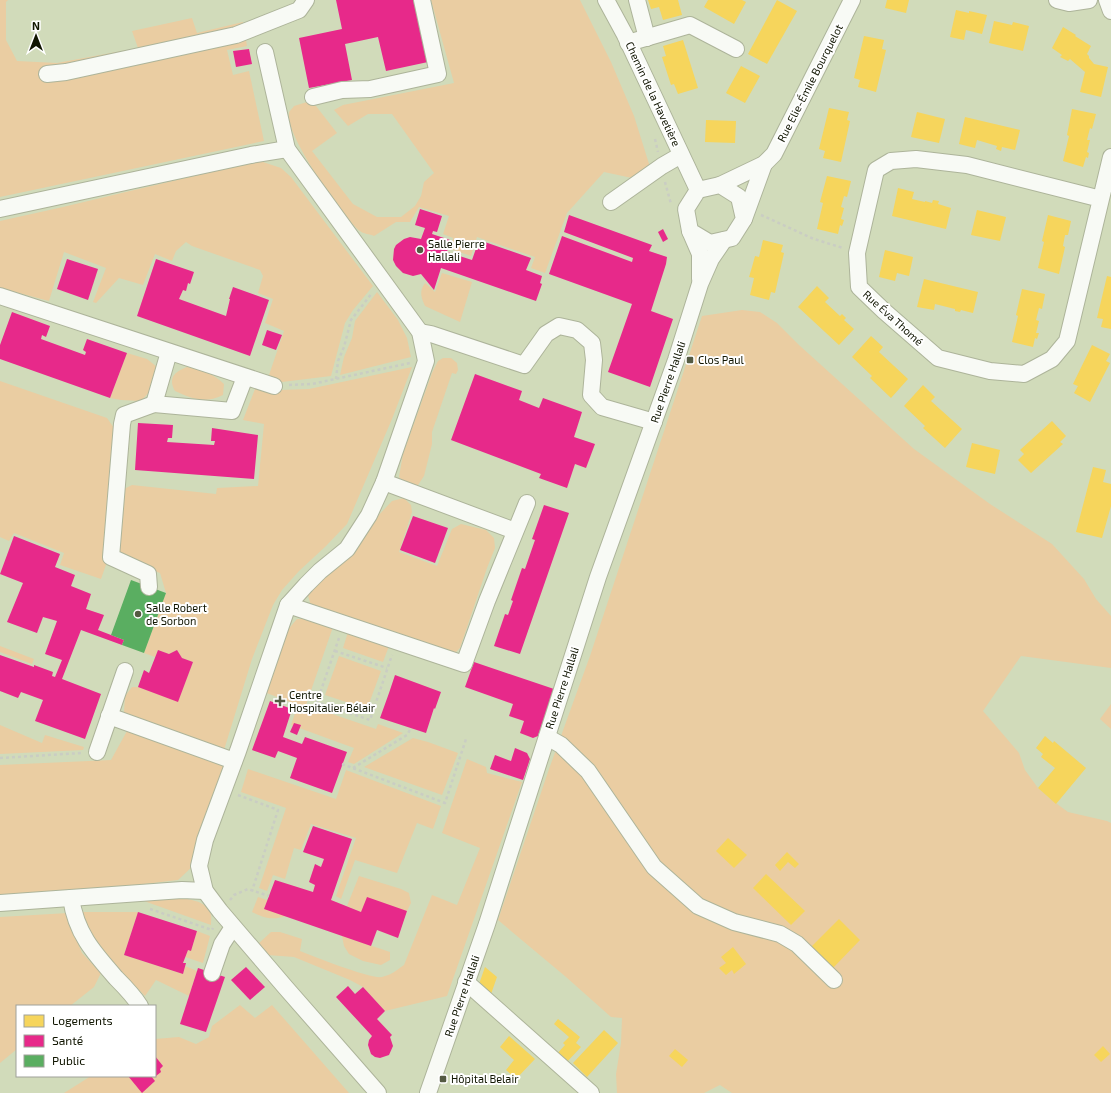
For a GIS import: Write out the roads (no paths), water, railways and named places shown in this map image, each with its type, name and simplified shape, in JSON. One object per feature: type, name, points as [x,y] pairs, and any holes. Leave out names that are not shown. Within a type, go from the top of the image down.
[{"type":"street","points":[[47,74],[66,72],[236,35],[299,10],[306,0]]},
{"type":"street","points":[[313,97],[342,90],[370,89],[438,74],[422,0]]},
{"type":"street","name":"Chemin de la Havetière","points":[[606,0],[698,190]]},
{"type":"street","points":[[637,0],[646,38]]},
{"type":"street","name":"Rue Elie-Émile Bourquelot","points":[[720,185],[764,164],[774,154],[852,0]]},
{"type":"street","points":[[1057,0],[1069,3],[1089,0]]},
{"type":"street","points":[[1107,0],[1111,11]]},
{"type":"street","points":[[628,43],[690,25],[736,49]]},
{"type":"street","points":[[265,52],[287,149],[420,332],[426,361],[384,482],[369,515],[347,549],[320,571],[288,605],[205,840],[198,866],[205,891],[220,911],[378,1093]]},
{"type":"street","points":[[0,209],[251,155],[287,149]]},
{"type":"street","points":[[610,202],[662,166],[681,155]]},
{"type":"street","name":"Rue Éva Thomé","points":[[1101,198],[967,165],[916,159],[891,161],[876,170],[858,253],[858,287],[938,358],[990,371],[1024,374],[1052,359],[1067,341],[1111,157]]},
{"type":"street","name":"Rue Elie-Émile Bourquelot","points":[[746,214],[764,164]]},
{"type":"street","points":[[720,185],[739,197],[746,214],[732,238],[710,243],[690,231],[686,209],[698,190],[720,185]]},
{"type":"street","name":"Rue Pierre Hallali","points":[[690,231],[700,254],[700,284]]},
{"type":"street","name":"Rue Pierre Hallali","points":[[428,1093],[487,924],[598,577],[676,360],[700,284],[712,259],[724,240]]},
{"type":"street","points":[[0,296],[274,386]]},
{"type":"street","points":[[420,332],[431,334],[524,366],[546,334],[559,326],[577,330],[592,343],[594,360],[591,395],[602,407],[654,422]]},
{"type":"street","points":[[154,404],[169,352]]},
{"type":"street","points":[[149,587],[148,574],[112,557],[122,424],[124,415],[154,404],[232,411],[245,376]]},
{"type":"street","points":[[384,482],[516,531]]},
{"type":"street","points":[[288,605],[464,664],[487,601],[527,503]]},
{"type":"street","points":[[96,752],[124,671]]},
{"type":"street","points":[[109,716],[234,761]]},
{"type":"street","points":[[547,737],[561,745],[588,771],[654,867],[698,906],[734,922],[780,934],[797,944],[834,980]]},
{"type":"street","points":[[0,903],[182,890],[205,891]]},
{"type":"street","points":[[72,898],[73,913],[82,934],[94,953],[134,997],[139,1005]]},
{"type":"street","points":[[212,973],[222,944],[233,927]]},
{"type":"street","points":[[466,982],[590,1093]]},
{"type":"place","name":"Salle Pierre Hallali","points":[[420,250]]},
{"type":"place","name":"Clos Paul","points":[[690,360]]},
{"type":"place","name":"Salle Robert de Sorbon","points":[[138,614]]},
{"type":"place","name":"Centre Hospitalier Bélair","points":[[280,701]]},
{"type":"place","name":"Hôpital Belair","points":[[443,1079]]}]
